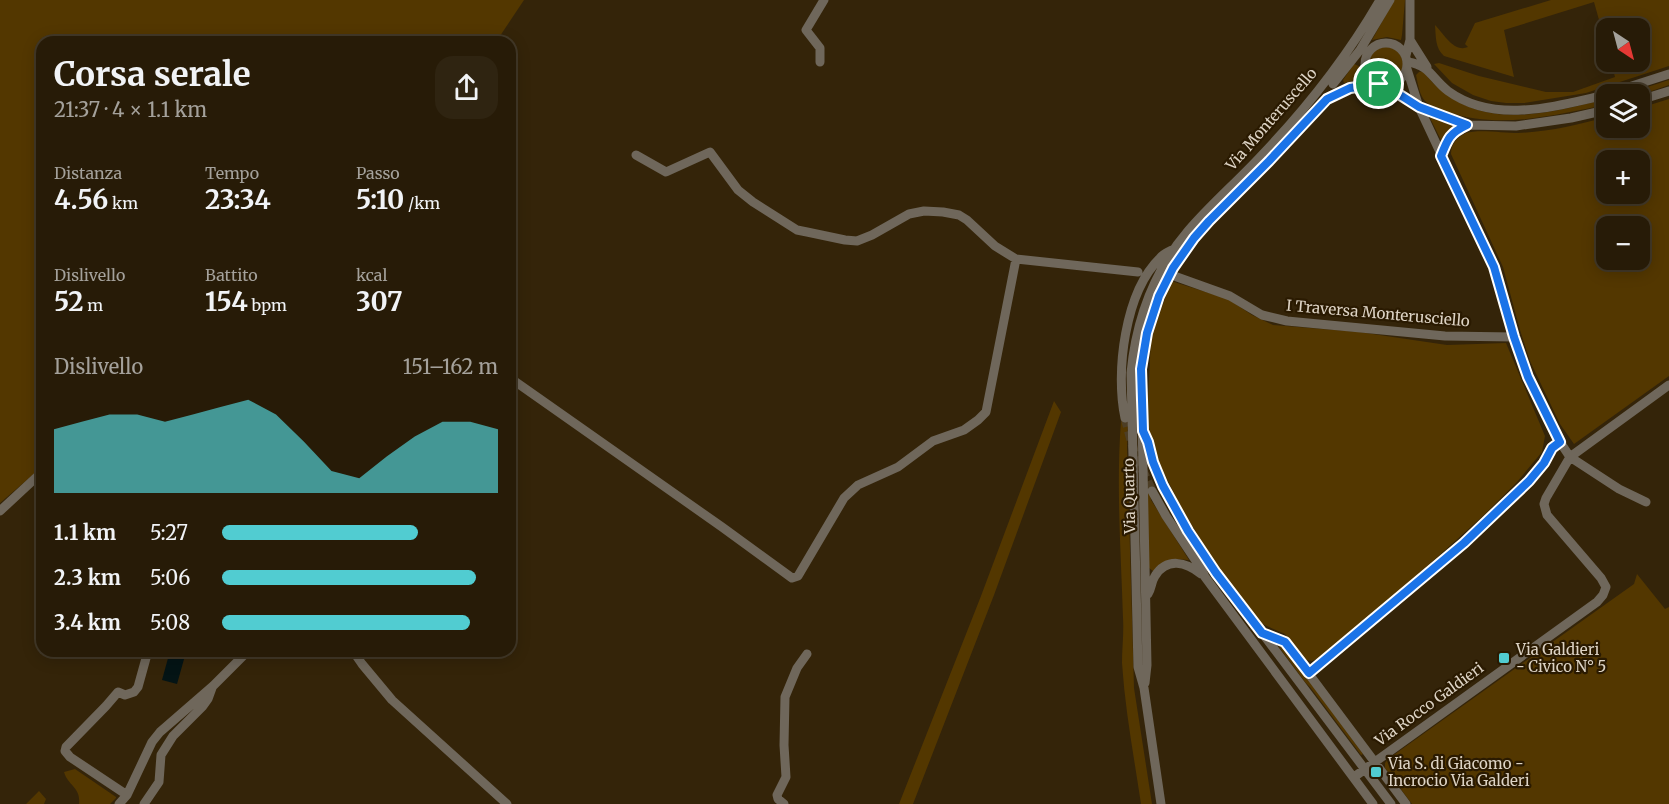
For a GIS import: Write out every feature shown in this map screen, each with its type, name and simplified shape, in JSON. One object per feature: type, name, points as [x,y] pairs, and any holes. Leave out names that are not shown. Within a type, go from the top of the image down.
[{"type":"street","points":[[820,62],[820,48],[806,30],[824,0]]},
{"type":"street","name":"Via Monteruscello","points":[[1174,249],[1199,219],[1261,157],[1360,49],[1380,0]]},
{"type":"street","points":[[1333,84],[1360,49],[1390,0]]},
{"type":"street","points":[[1382,85],[1399,81],[1404,76],[1410,40],[1410,0]]},
{"type":"street","points":[[1410,40],[1428,69],[1448,91],[1485,108],[1528,110],[1596,97]]},
{"type":"street","points":[[1360,49],[1390,43],[1402,49],[1419,107],[1494,267],[1528,377],[1570,458],[1619,489],[1646,502]]},
{"type":"street","points":[[1360,49],[1369,77],[1419,107],[1467,125],[1523,125],[1596,112]]},
{"type":"street","points":[[1407,62],[1417,63],[1428,69]]},
{"type":"street","points":[[1639,84],[1669,74]]},
{"type":"street","name":"Via Quarto","points":[[1144,688],[1147,665],[1141,369],[1147,333],[1159,296],[1182,254],[1209,221],[1327,99],[1350,88],[1382,85]]},
{"type":"street","points":[[1650,97],[1669,90]]},
{"type":"street","points":[[1441,156],[1450,136],[1467,125]]},
{"type":"street","points":[[636,155],[666,172],[710,152],[738,190],[797,230],[857,241],[909,214],[924,211],[943,212],[959,215],[967,220],[995,246],[1016,259],[1138,272]]},
{"type":"street","points":[[1125,418],[1120,378],[1123,350],[1132,309],[1147,275],[1161,257],[1174,249]]},
{"type":"street","name":"Via Quarto","points":[[1161,804],[1144,688],[1138,667],[1131,373],[1143,313],[1161,270],[1174,249]]},
{"type":"street","points":[[516,382],[792,578],[798,576],[844,498],[858,485],[898,467],[933,441],[964,430],[986,412],[1016,259]]},
{"type":"street","name":"I Traversa Monterusciello","points":[[1177,277],[1230,296],[1262,315],[1287,321],[1444,336],[1514,337]]},
{"type":"street","points":[[1570,458],[1669,385]]},
{"type":"street","points":[[1143,431],[1163,486],[1188,531],[1216,573],[1391,804]]},
{"type":"street","points":[[1309,673],[1471,537],[1529,481],[1544,463],[1552,448],[1560,442]]},
{"type":"street","name":"Via Rocco Galdieri","points":[[1354,777],[1587,609],[1603,595],[1606,587],[1604,582],[1550,520],[1545,510],[1544,504],[1549,491],[1570,458]]},
{"type":"street","points":[[0,511],[36,478]]},
{"type":"street","points":[[1152,491],[1205,577],[1373,804]]},
{"type":"street","points":[[1146,599],[1154,577],[1169,565],[1186,564],[1205,577]]},
{"type":"street","points":[[1262,633],[1285,642],[1406,804]]},
{"type":"street","points":[[784,804],[777,795],[786,777],[785,697],[797,668],[807,654]]},
{"type":"street","points":[[127,795],[70,757],[65,751],[66,747],[106,706],[115,693],[125,695],[134,692],[138,687],[146,657]]},
{"type":"street","points":[[118,804],[127,795],[152,741],[242,657]]},
{"type":"street","points":[[357,657],[392,700],[507,804]]},
{"type":"street","points":[[144,804],[159,782],[161,755],[173,736],[203,706],[213,686]]},
{"type":"shaded area","points":[[0,0],[524,0],[500,36],[36,36],[36,472],[0,503]]},
{"type":"shaded area","points":[[1394,0],[1405,0],[1401,40],[1387,37],[1372,40]]},
{"type":"shaded area","points":[[1551,0],[1669,0],[1669,66],[1614,84],[1596,84],[1596,90],[1586,93],[1524,103],[1491,101],[1473,95],[1452,83],[1434,64],[1439,63],[1479,76],[1546,92],[1573,92],[1615,77],[1614,72],[1650,72],[1650,18],[1598,18],[1594,2],[1504,30],[1514,77],[1444,56],[1436,42],[1435,25],[1450,42],[1463,48],[1468,47],[1465,44],[1475,23]]},
{"type":"shaded area","points":[[1386,47],[1398,52],[1403,64],[1398,76],[1386,81],[1374,76],[1369,64],[1374,52]]},
{"type":"shaded area","points":[[1354,64],[1359,66],[1363,79],[1344,83],[1343,80]]},
{"type":"shaded area","points":[[1423,71],[1437,86],[1458,101],[1477,110],[1520,115],[1596,101],[1596,107],[1528,119],[1469,118],[1440,110],[1425,101],[1416,75]]},
{"type":"shaded area","points":[[1669,80],[1669,85],[1650,92],[1650,86]]},
{"type":"shaded area","points":[[1669,99],[1669,376],[1574,444],[1560,424],[1530,361],[1503,267],[1451,150],[1457,139],[1466,133],[1484,131],[1518,133],[1596,120],[1596,138],[1650,138],[1650,105]]},
{"type":"shaded area","points":[[1430,118],[1453,126],[1441,140]]},
{"type":"shaded area","points":[[1171,281],[1228,299],[1252,315],[1273,325],[1359,332],[1447,345],[1506,343],[1545,436],[1542,452],[1517,482],[1484,515],[1403,588],[1319,658],[1312,661],[1305,660],[1285,634],[1260,623],[1221,573],[1182,509],[1160,465],[1147,418],[1151,339]]},
{"type":"shaded area","points":[[1054,401],[1061,412],[994,595],[913,804],[899,804],[981,596]]},
{"type":"shaded area","points":[[1128,419],[1134,688],[1152,804],[1141,804],[1127,716],[1122,663],[1119,470],[1121,421]]},
{"type":"shaded area","points":[[1150,491],[1151,500],[1189,560],[1176,559],[1153,571],[1149,568],[1147,493]]},
{"type":"shaded area","points":[[1637,574],[1665,609],[1669,607],[1669,804],[1412,804],[1385,768],[1388,759],[1634,584]]},
{"type":"shaded area","points":[[1282,644],[1363,754],[1361,755],[1279,647]]},
{"type":"shaded area","points":[[168,657],[185,657],[177,684],[162,680]]},
{"type":"shaded area","points":[[75,769],[116,798],[110,804],[79,804],[78,794],[64,772]]},
{"type":"shaded area","points":[[39,791],[46,799],[44,804],[26,804]]},
{"type":"tunnel","points":[[1125,418],[1134,451],[1152,491]]},
{"type":"place","name":"Via Galdieri - Civico N° 5","points":[[1504,658]]},
{"type":"place","name":"Via S. di Giacomo - Incrocio Via Galderi","points":[[1376,772]]},
{"type":"route","points":[[1379,84],[1419,107],[1467,125],[1450,136],[1441,156],[1494,267],[1528,377],[1560,442],[1552,448],[1544,463],[1529,481],[1464,543],[1309,673],[1285,642],[1262,633],[1216,573],[1188,531],[1163,486],[1143,431],[1141,369],[1147,333],[1159,296],[1173,268],[1194,238],[1327,99],[1350,88],[1379,84]]}]
